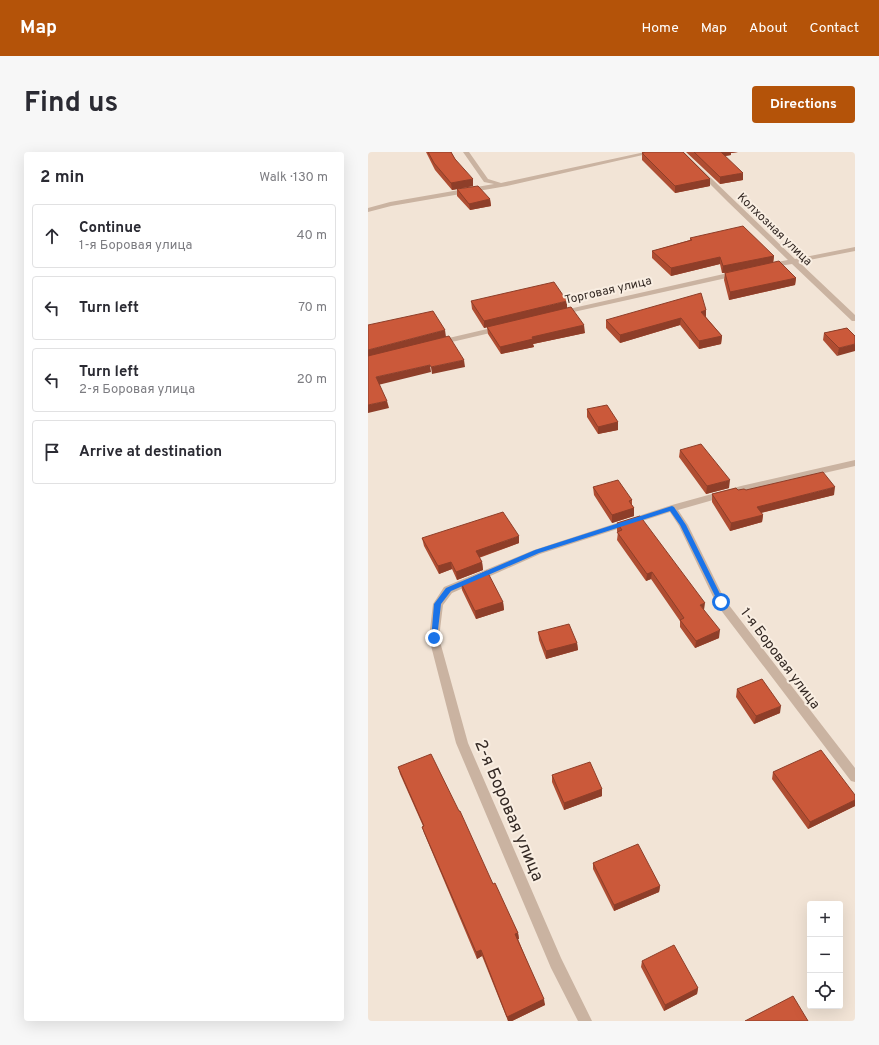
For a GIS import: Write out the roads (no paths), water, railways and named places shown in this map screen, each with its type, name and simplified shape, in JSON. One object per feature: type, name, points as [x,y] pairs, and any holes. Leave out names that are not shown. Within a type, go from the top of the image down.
[{"type":"street","points":[[466,152],[486,181],[507,184]]},
{"type":"street","points":[[368,210],[390,204],[507,184],[653,152]]},
{"type":"street","name":"Колхозная улица","points":[[681,152],[792,261],[855,319]]},
{"type":"street","points":[[762,268],[855,249]]},
{"type":"street","name":"Торговая улица","points":[[553,315],[638,294],[746,271]]},
{"type":"street","points":[[430,345],[507,326]]},
{"type":"street","points":[[672,508],[741,489],[855,463]]},
{"type":"street","name":"2-я Боровая улица","points":[[585,1021],[556,963],[462,743],[434,638],[438,604],[448,590],[537,552],[672,508]]},
{"type":"street","name":"1-я Боровая улица","points":[[672,508],[683,525],[721,602],[855,777]]}]
